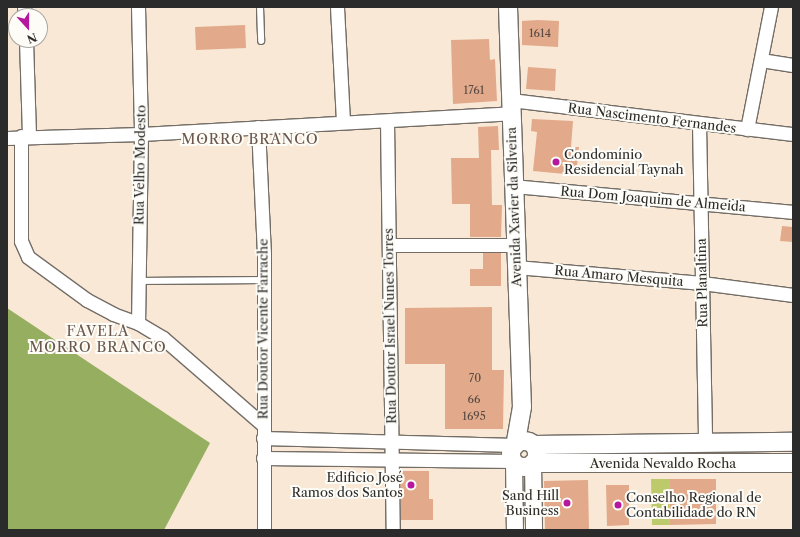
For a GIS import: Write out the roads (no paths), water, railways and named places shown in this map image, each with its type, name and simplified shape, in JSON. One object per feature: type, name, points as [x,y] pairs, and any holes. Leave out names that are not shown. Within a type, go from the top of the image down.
[{"type":"main road","name":"Avenida Xavier da Silveira","points":[[508,7],[515,245],[522,407],[533,454]]},
{"type":"main road","name":"Avenida Xavier da Silveira","points":[[514,453],[522,407]]},
{"type":"main road","points":[[514,453],[522,441],[533,454]]},
{"type":"main road","name":"Avenida Nevaldo Rocha","points":[[533,454],[705,443],[793,442]]},
{"type":"main road","name":"Avenida Nevaldo Rocha","points":[[533,454],[793,463]]},
{"type":"street","name":"Rua Velho Modesto","points":[[138,7],[141,134],[138,323]]},
{"type":"street","points":[[337,7],[343,122]]},
{"type":"street","points":[[747,129],[771,7]]},
{"type":"street","points":[[26,48],[23,246],[32,260],[87,300],[113,314],[138,323],[190,359],[262,424]]},
{"type":"street","points":[[761,60],[793,65]]},
{"type":"street","name":"Rua Nascimento Fernandes","points":[[7,138],[25,136],[141,134],[343,122],[387,121],[511,107],[699,123],[793,134]]},
{"type":"street","name":"Rua Doutor Israel Nunes Torres","points":[[387,121],[393,530]]},
{"type":"street","name":"Rua Planaltina","points":[[699,123],[705,443]]},
{"type":"street","name":"Rua Doutor Vicente Farrache","points":[[258,127],[263,280],[262,424],[264,530]]},
{"type":"street","name":"Rua Dom Joaquim de Almeida","points":[[513,186],[793,212]]},
{"type":"street","points":[[389,245],[515,245]]},
{"type":"street","name":"Rua Amaro Mesquita","points":[[516,267],[702,283],[793,295]]},
{"type":"street","points":[[263,438],[392,441],[514,453]]},
{"type":"street","points":[[263,458],[392,460],[514,453]]},
{"type":"street","name":"Avenida Xavier da Silveira","points":[[514,453],[515,530]]},
{"type":"street","name":"Avenida Xavier da Silveira","points":[[533,454],[534,530]]},
{"type":"lane","points":[[260,7],[261,41]]},
{"type":"lane","points":[[139,281],[263,280]]},
{"type":"place","name":"Condomínio Residencial Taynah","points":[[556,162]]},
{"type":"place","name":"Edificio José Ramos dos Santos","points":[[411,485]]},
{"type":"place","name":"Sand Hill Business","points":[[567,503]]},
{"type":"place","name":"Conselho Regional de Contabilidade do RN","points":[[618,505]]},
{"type":"district","name":"MORRO BRANCO","points":[[250,139]]},
{"type":"district","name":"FAVELA MORRO BRANCO","points":[[98,340]]}]
